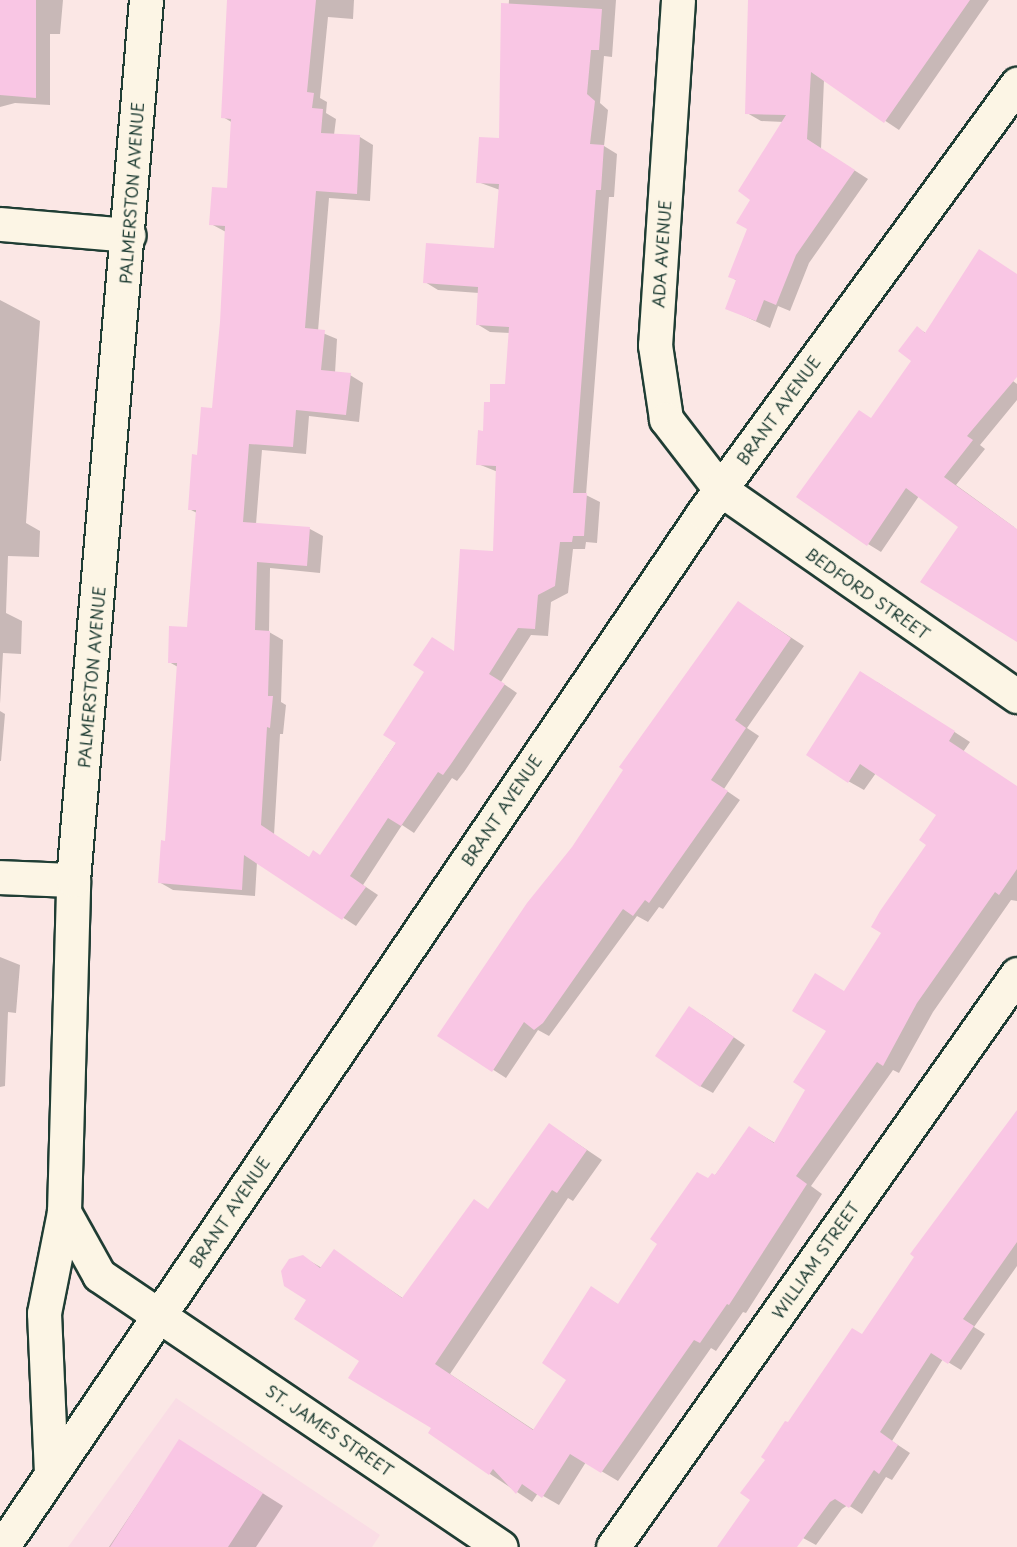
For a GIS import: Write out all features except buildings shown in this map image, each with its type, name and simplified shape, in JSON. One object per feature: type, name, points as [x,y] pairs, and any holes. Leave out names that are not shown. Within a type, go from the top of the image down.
[{"type":"street","name":"PALMERSTON AVENUE","points":[[51,1473],[44,1312],[64,1212],[73,880],[129,235],[146,0]]},
{"type":"street","name":"ADA AVENUE","points":[[678,0],[655,345],[666,419],[720,489]]},
{"type":"street","name":"BRANT AVENUE","points":[[2,1547],[720,489],[1017,84]]},
{"type":"street","points":[[0,224],[129,235]]},
{"type":"street","name":"BEDFORD STREET","points":[[720,489],[1017,696]]},
{"type":"street","points":[[0,877],[73,880]]},
{"type":"street","name":"WILLIAM STREET","points":[[613,1547],[1017,974]]},
{"type":"street","points":[[64,1212],[99,1275],[159,1314]]},
{"type":"street","name":"ST. JAMES STREET","points":[[159,1314],[501,1547]]},
{"type":"shaded area","points":[[176,1398],[380,1535],[372,1547],[68,1547]]}]
